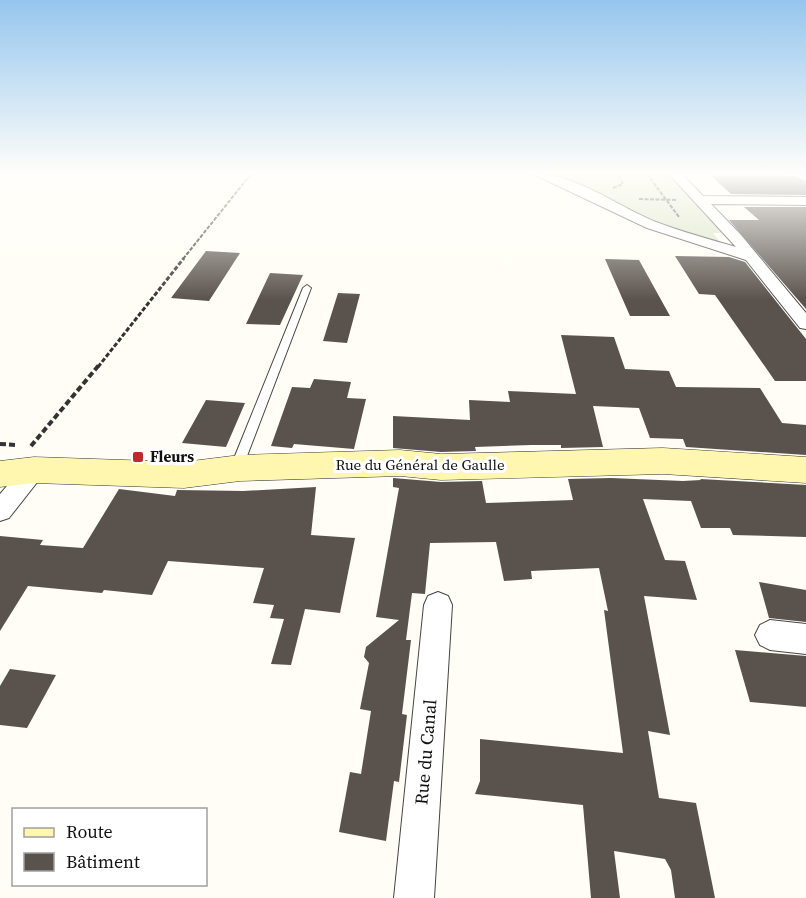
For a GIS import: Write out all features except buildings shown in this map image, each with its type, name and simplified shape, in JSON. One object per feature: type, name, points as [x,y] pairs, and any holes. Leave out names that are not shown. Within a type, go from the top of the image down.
[{"type":"street","points":[[634,216],[652,225],[749,256]]},
{"type":"street","points":[[714,216],[806,324]]},
{"type":"street","name":"Rue du Général de Gaulle","points":[[13,466],[184,475],[240,468],[388,463],[441,467],[663,460],[806,470]]},
{"type":"street","points":[[0,511],[13,466]]},
{"type":"street","name":"Rue du Canal","points":[[414,898],[438,605]]},
{"type":"street","points":[[770,635],[806,639]]},
{"type":"lane","points":[[240,468],[241,456],[307,288]]},
{"type":"path","points":[[13,466],[82,387],[219,216]]},
{"type":"path","points":[[678,216],[693,238]]},
{"type":"green space","points":[[644,216],[708,216],[724,233],[713,233],[719,241],[713,241],[663,225]]},
{"type":"place","name":"Fleurs","points":[[138,457]]}]
